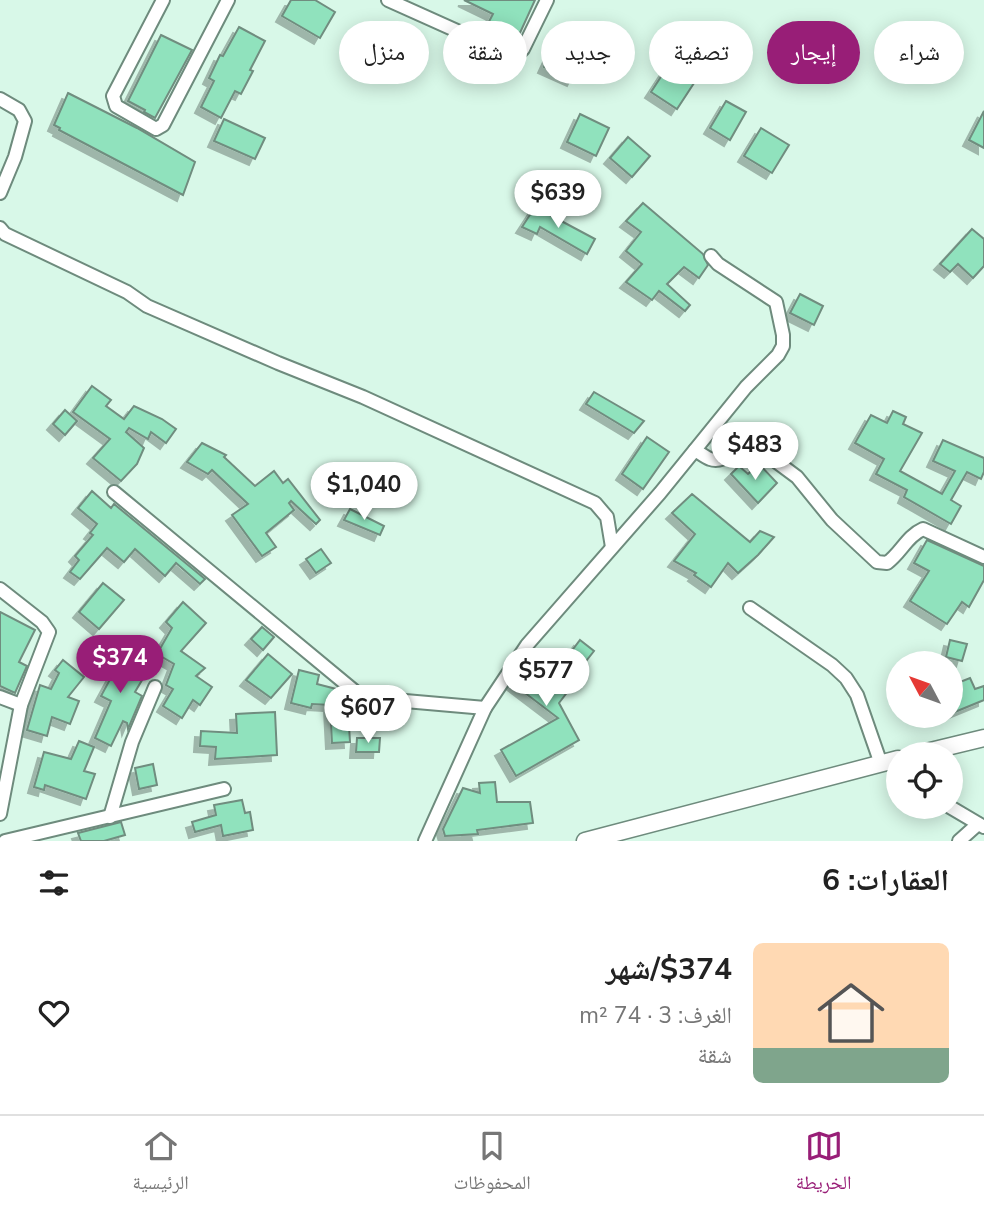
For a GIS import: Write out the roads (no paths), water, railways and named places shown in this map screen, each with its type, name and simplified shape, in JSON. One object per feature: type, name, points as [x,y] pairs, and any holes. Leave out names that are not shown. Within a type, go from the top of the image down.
[{"type":"street","points":[[163,0],[113,96],[116,106],[156,129],[163,125],[228,0]]},
{"type":"street","points":[[388,0],[514,57],[523,49],[547,0]]},
{"type":"street","points":[[0,99],[19,110],[25,121],[15,157],[0,193]]},
{"type":"street","points":[[0,228],[5,234],[127,292],[147,306],[363,397],[595,503],[607,517],[612,547]]},
{"type":"street","points":[[425,841],[485,708],[527,645],[695,450],[739,394],[778,355],[783,346],[776,302],[718,264],[711,256]]},
{"type":"street","points":[[695,450],[711,460],[718,460],[745,447],[752,445],[758,448],[797,477],[832,520],[877,562],[887,564],[909,539],[923,529],[984,557]]},
{"type":"street","points":[[114,492],[358,694],[372,698],[485,708]]},
{"type":"street","points":[[0,589],[42,622],[49,632],[21,705],[0,814]]},
{"type":"street","points":[[750,608],[832,665],[846,678],[886,748]]},
{"type":"street","points":[[110,817],[129,751],[155,687]]},
{"type":"street","points":[[0,697],[21,705]]},
{"type":"street","points":[[963,743],[984,738]]},
{"type":"street","points":[[585,841],[886,763]]},
{"type":"street","points":[[5,841],[224,789]]},
{"type":"street","points":[[959,841],[981,826],[963,815]]}]
